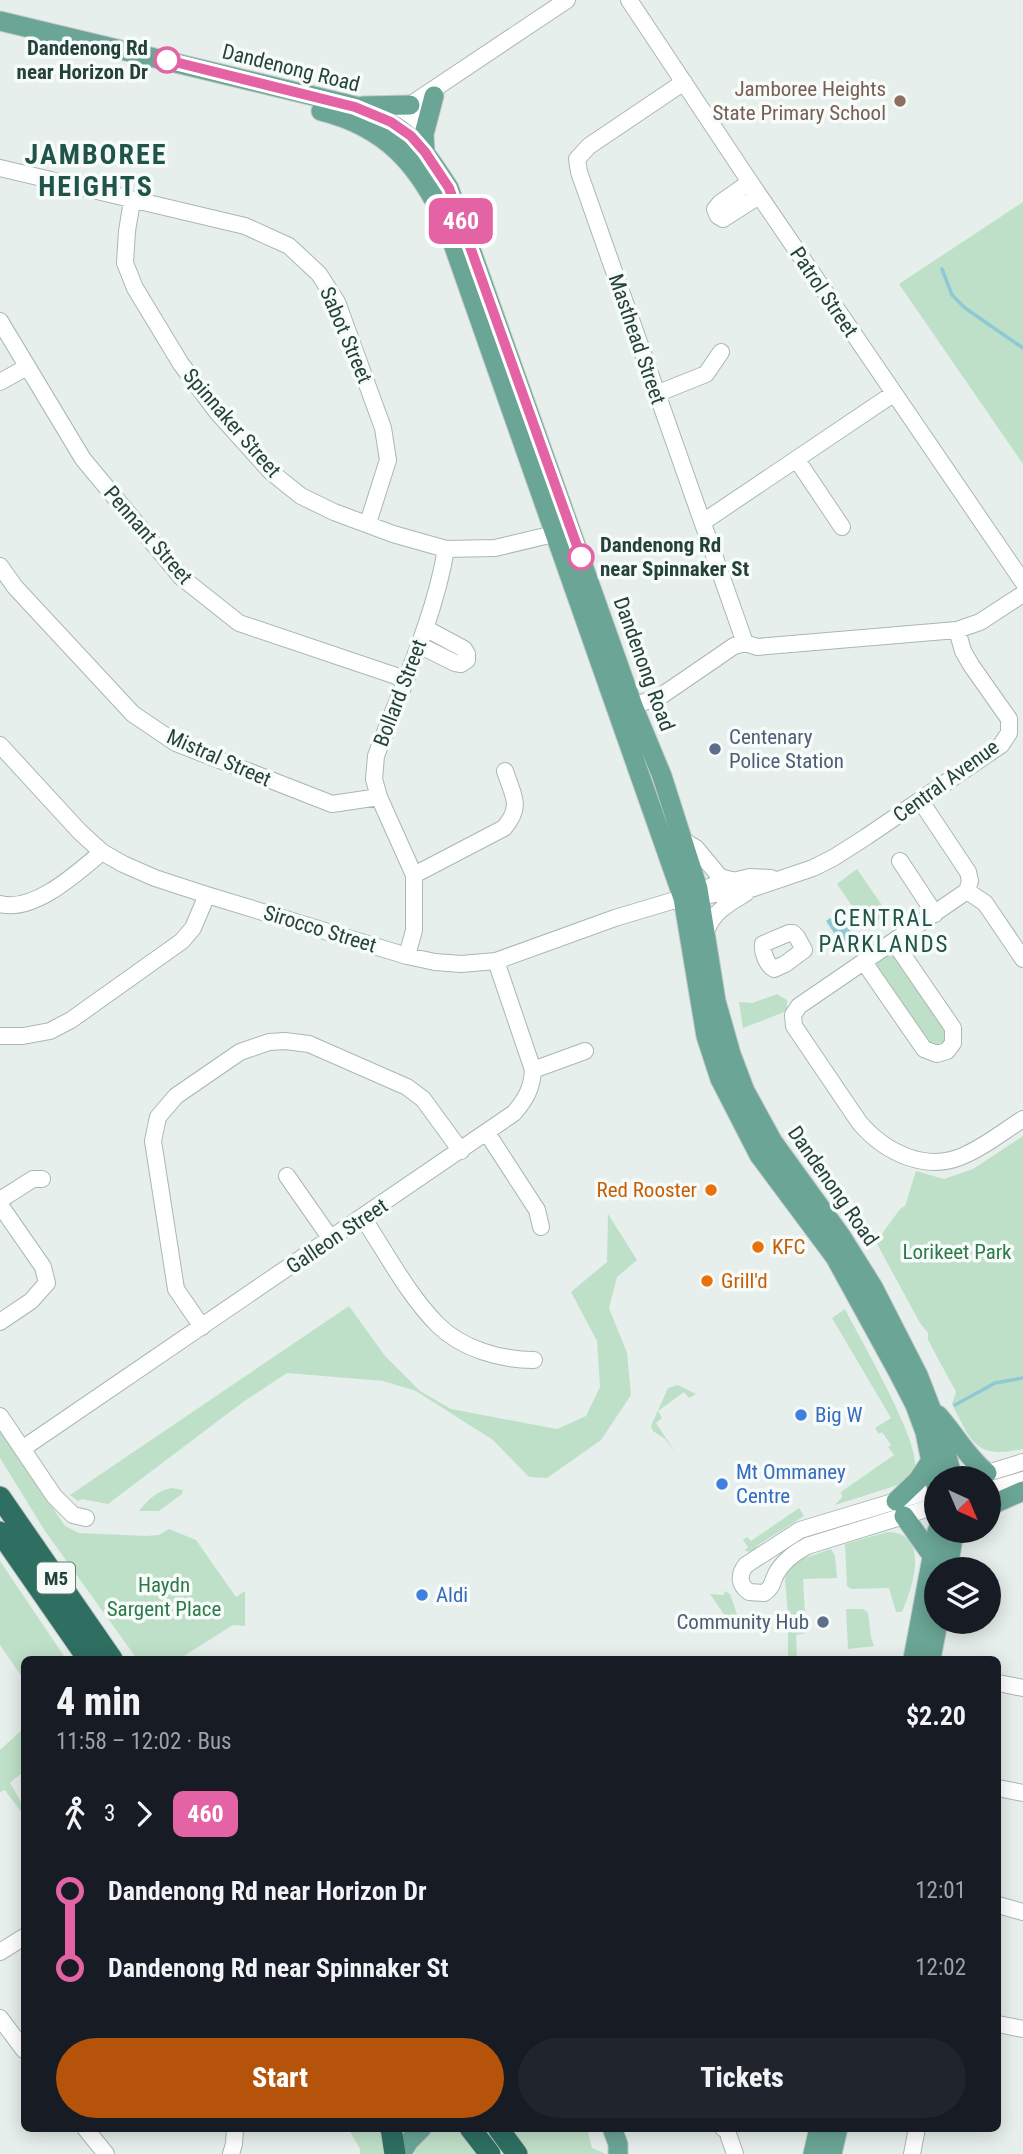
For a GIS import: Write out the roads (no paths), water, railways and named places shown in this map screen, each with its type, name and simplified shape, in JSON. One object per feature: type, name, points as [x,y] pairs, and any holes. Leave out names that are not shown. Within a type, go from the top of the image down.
[{"type":"highway","name":"M5","points":[[0,1497],[110,1656]]},
{"type":"highway","name":"M5","points":[[0,1532],[86,1656]]},
{"type":"highway","points":[[392,2132],[395,2154]]},
{"type":"highway","points":[[473,2132],[490,2154]]},
{"type":"highway","points":[[501,2132],[517,2154]]},
{"type":"main road","name":"Dandenong Road","points":[[0,21],[355,107],[425,152],[449,188],[564,531],[706,931],[716,1001],[731,1054],[749,1099],[773,1142],[859,1262],[918,1375],[949,1466]]},
{"type":"main road","name":"Dandenong Road","points":[[0,35],[396,132],[446,224],[564,531]]},
{"type":"main road","points":[[425,152],[424,134],[435,96]]},
{"type":"main road","points":[[355,107],[410,105]]},
{"type":"main road","name":"Dandenong Road","points":[[627,712],[641,726],[663,776],[681,839],[694,895],[706,1036],[720,1079],[759,1155],[827,1245],[849,1279],[915,1405],[933,1466]]},
{"type":"main road","points":[[931,1407],[958,1438],[975,1466]]},
{"type":"main road","points":[[932,1459],[900,1509],[936,1557]]},
{"type":"main road","points":[[1001,1501],[1023,1491]]},
{"type":"main road","points":[[914,1656],[924,1620]]},
{"type":"main road","points":[[932,1656],[936,1634]]},
{"type":"main road","points":[[401,2154],[418,2132]]},
{"type":"main road","points":[[813,2154],[818,2132]]},
{"type":"main road","points":[[832,2154],[837,2132]]},
{"type":"street","points":[[396,132],[410,105],[567,0]]},
{"type":"street","name":"Patrol Street","points":[[629,0],[893,394],[1023,582]]},
{"type":"street","points":[[396,132],[468,66]]},
{"type":"street","name":"Masthead Street","points":[[684,82],[589,146],[577,159],[579,172],[656,394],[745,643]]},
{"type":"street","name":"Sabot Street","points":[[0,168],[245,226],[289,246],[319,274],[337,302],[383,428],[388,460],[368,523]]},
{"type":"street","points":[[750,182],[720,202],[715,209],[718,216],[723,219],[759,196]]},
{"type":"street","name":"Spinnaker Street","points":[[132,201],[125,263],[135,288],[181,364],[217,412],[271,472],[301,496],[334,512],[393,534],[446,549],[495,548],[564,531]]},
{"type":"street","name":"Pennant Street","points":[[0,321],[83,459],[181,578],[239,623],[405,679]]},
{"type":"street","points":[[656,394],[706,374],[721,352]]},
{"type":"street","points":[[0,382],[27,367]]},
{"type":"street","points":[[703,522],[893,394]]},
{"type":"street","points":[[797,460],[842,527]]},
{"type":"street","name":"Bollard Street","points":[[407,956],[414,930],[414,875],[379,797],[374,779],[376,756],[425,628],[442,577],[446,549]]},
{"type":"street","name":"Mistral Street","points":[[0,566],[15,587],[133,714],[176,743],[332,804],[353,803],[379,797]]},
{"type":"street","points":[[627,712],[661,696],[734,646],[745,643],[757,647],[957,631],[980,622],[1023,594]]},
{"type":"street","points":[[419,645],[455,663],[461,664],[467,660],[464,649],[425,628]]},
{"type":"street","name":"Central Avenue","points":[[706,931],[711,918],[718,911],[754,888],[834,858],[1016,737],[1009,719],[971,665],[957,631]]},
{"type":"street","points":[[641,726],[645,716],[661,696]]},
{"type":"street","name":"Sirocco Street","points":[[0,745],[80,832],[102,852],[155,878],[407,956],[461,964],[496,961],[615,918],[694,895]]},
{"type":"street","points":[[414,875],[504,828],[511,820],[516,807],[505,771]]},
{"type":"street","points":[[920,800],[968,872],[970,881],[967,891],[799,1006],[793,1015],[794,1026],[871,1136],[890,1150],[917,1160],[939,1163],[965,1156],[1023,1119]]},
{"type":"street","points":[[681,839],[696,848],[720,877],[731,880]]},
{"type":"street","points":[[0,904],[9,906],[34,902],[102,852]]},
{"type":"street","points":[[897,857],[935,914]]},
{"type":"street","name":"Central Avenue","points":[[694,895],[731,880],[750,877],[778,878]]},
{"type":"street","name":"Central Avenue","points":[[694,895],[754,888]]},
{"type":"street","points":[[967,891],[985,903],[1023,959]]},
{"type":"street","points":[[0,1037],[50,1031],[169,953],[193,928],[207,895]]},
{"type":"street","points":[[864,962],[925,1049],[937,1054],[947,1051],[953,1043],[953,1028],[894,942]]},
{"type":"street","points":[[496,961],[533,1070],[585,1051]]},
{"type":"street","points":[[202,1327],[176,1289],[153,1141],[158,1117],[166,1105],[240,1052],[262,1044],[285,1041],[310,1044],[407,1087],[423,1099],[461,1151]]},
{"type":"street","name":"Galleon Street","points":[[22,1448],[487,1133],[514,1113],[526,1100],[533,1070]]},
{"type":"street","points":[[487,1133],[537,1210],[541,1227]]},
{"type":"street","points":[[287,1176],[331,1239]]},
{"type":"street","points":[[0,1322],[30,1301],[47,1283],[43,1267],[0,1203],[33,1179],[42,1179]]},
{"type":"street","points":[[363,1218],[439,1327],[473,1349],[515,1360],[534,1360]]},
{"type":"street","points":[[0,1416],[62,1505],[73,1515],[86,1518]]},
{"type":"street","points":[[1001,1472],[1023,1462]]},
{"type":"street","points":[[1001,1481],[1023,1480]]},
{"type":"street","points":[[924,1495],[900,1509],[793,1553],[775,1576],[769,1590],[759,1595],[749,1592],[742,1584],[741,1574],[746,1565],[800,1530],[900,1509],[924,1508]]},
{"type":"street","points":[[756,1560],[768,1564],[775,1576]]},
{"type":"street","points":[[1001,1684],[1023,1688]]},
{"type":"street","points":[[1001,1789],[1023,1793]]},
{"type":"street","points":[[1001,1906],[1023,1912]]},
{"type":"street","points":[[0,1952],[21,1939]]},
{"type":"street","points":[[0,2018],[21,2046]]},
{"type":"street","points":[[1001,2025],[1023,2029]]},
{"type":"street","points":[[88,2132],[104,2153]]},
{"type":"street","points":[[231,2154],[235,2132]]},
{"type":"street","points":[[727,2132],[736,2154]]},
{"type":"street","points":[[912,2154],[916,2132]]},
{"type":"water","points":[[830,918],[845,925],[863,944],[848,954],[826,921]]},
{"type":"waterway","points":[[942,269],[952,295],[965,308],[1023,348]]},
{"type":"waterway","points":[[955,1405],[995,1383],[1023,1378]]},
{"type":"place","name":"Dandenong Rd near Horizon Dr","points":[[167,60]]},
{"type":"place","name":"Jamboree Heights State Primary School","points":[[900,101]]},
{"type":"place","name":"Dandenong Rd near Spinnaker St","points":[[581,557]]},
{"type":"place","name":"Centenary Police Station","points":[[715,749]]},
{"type":"place","name":"Red Rooster","points":[[711,1190]]},
{"type":"place","name":"KFC","points":[[758,1247]]},
{"type":"place","name":"Grill'd","points":[[707,1281]]},
{"type":"place","name":"Big W","points":[[801,1415]]},
{"type":"place","name":"Mt Ommaney Centre","points":[[722,1484]]},
{"type":"place","name":"Aldi","points":[[422,1595]]},
{"type":"place","name":"Community Hub","points":[[823,1622]]},
{"type":"district","name":"JAMBOREE HEIGHTS","points":[[96,170]]},
{"type":"district","name":"CENTRAL PARKLANDS","points":[[884,931]]},
{"type":"park label","name":"Lorikeet Park","points":[[957,1252]]},
{"type":"park label","name":"Haydn Sargent Place","points":[[164,1597]]}]
